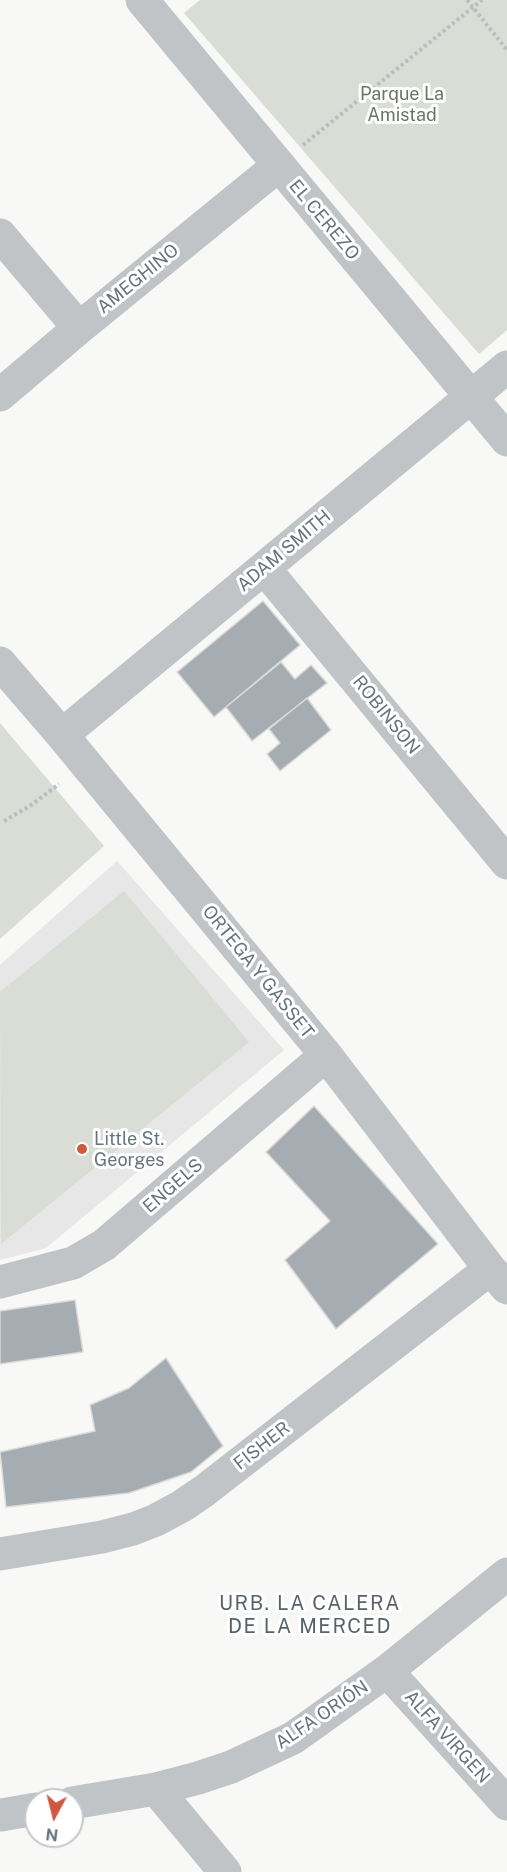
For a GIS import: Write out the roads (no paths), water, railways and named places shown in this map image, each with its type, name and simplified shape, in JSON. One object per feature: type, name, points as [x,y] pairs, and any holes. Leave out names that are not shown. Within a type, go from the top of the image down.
[{"type":"street","name":"EL CEREZO","points":[[143,0],[507,440]]},
{"type":"street","name":"AMEGHINO","points":[[0,395],[279,165]]},
{"type":"street","points":[[0,235],[79,328]]},
{"type":"street","name":"ADAM SMITH","points":[[62,735],[507,368]]},
{"type":"street","name":"ROBINSON","points":[[264,568],[507,863]]},
{"type":"street","name":"ORTEGA Y GASSET","points":[[0,663],[326,1055],[499,1278]]},
{"type":"street","name":"ENGELS","points":[[0,1282],[73,1263],[104,1245],[326,1055]]},
{"type":"street","name":"FISHER","points":[[0,1554],[102,1537],[134,1529],[182,1506],[499,1278]]},
{"type":"street","name":"ALFA ORIÓN","points":[[84,1801],[156,1789],[231,1767],[293,1738],[387,1671],[507,1574]]},
{"type":"street","name":"ALFA VIRGEN","points":[[387,1671],[507,1804]]},
{"type":"street","points":[[156,1789],[225,1872]]},
{"type":"street","points":[[0,1809],[0,1829]]},
{"type":"street","points":[[1,1815],[24,1811]]},
{"type":"place","name":"Little St. Georges","points":[[82,1149]]},
{"type":"district","name":"URB. LA CALERA DE LA MERCED","points":[[310,1616]]},
{"type":"park label","name":"Parque La Amistad","points":[[402,104]]}]
